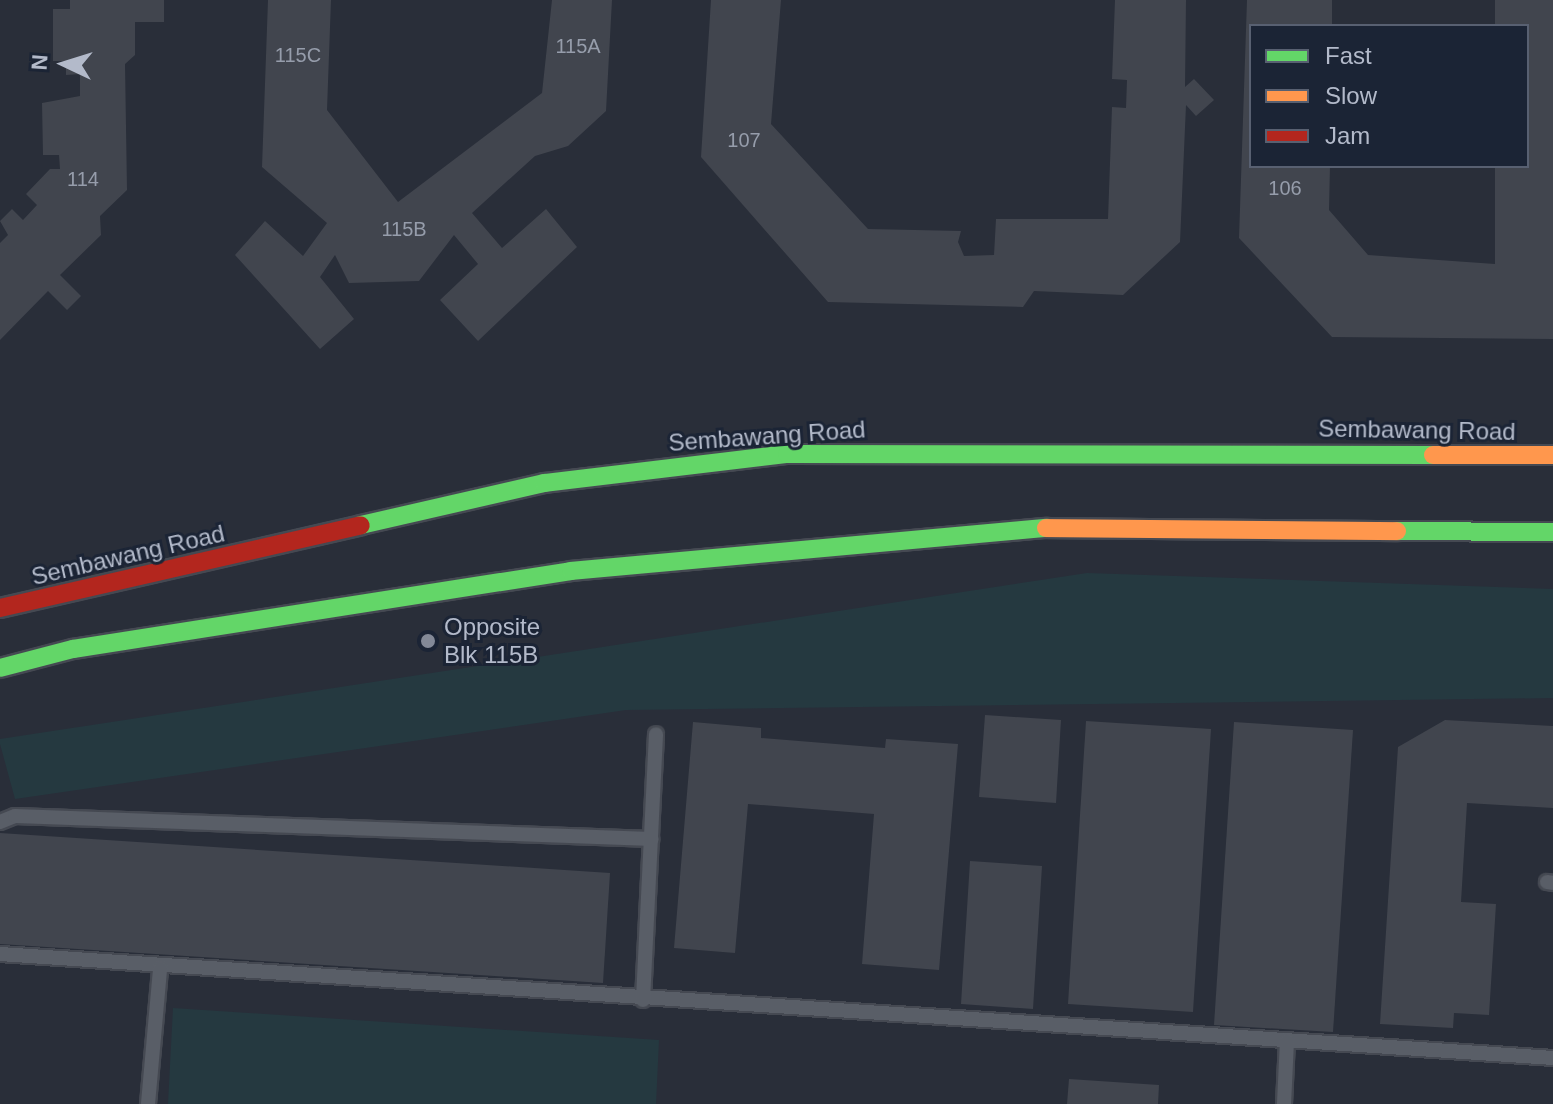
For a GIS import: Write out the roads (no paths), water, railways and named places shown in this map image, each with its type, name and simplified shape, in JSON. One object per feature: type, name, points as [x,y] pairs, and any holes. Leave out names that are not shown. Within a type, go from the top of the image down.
[{"type":"main road","name":"Sembawang Road","points":[[0,608],[544,483],[787,454],[1553,455]]},
{"type":"main road","points":[[0,668],[73,649],[571,571],[1016,528],[1553,532]]},
{"type":"lane","points":[[643,1000],[656,734]]},
{"type":"lane","points":[[0,822],[31,817],[652,839]]},
{"type":"lane","points":[[0,954],[160,969],[1553,1058]]},
{"type":"lane","points":[[148,1104],[160,969]]},
{"type":"lane","points":[[1284,1104],[1287,1041]]},
{"type":"place","name":"Opposite Blk 115B","points":[[428,641]]}]
